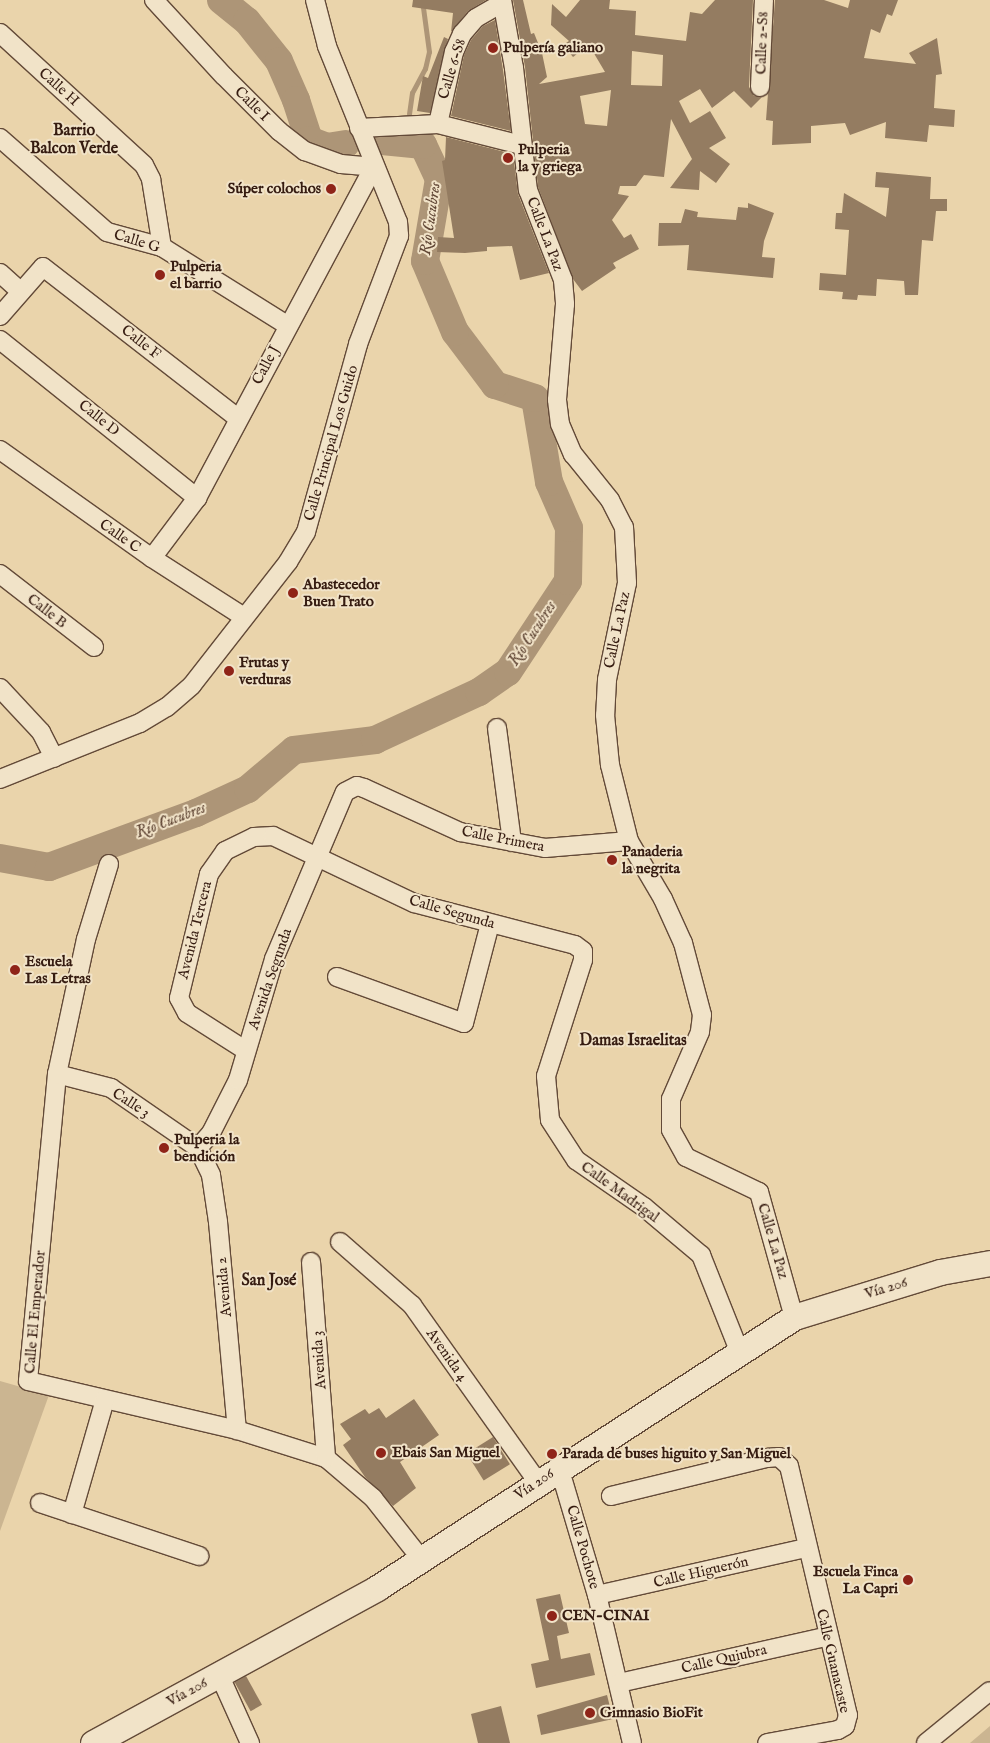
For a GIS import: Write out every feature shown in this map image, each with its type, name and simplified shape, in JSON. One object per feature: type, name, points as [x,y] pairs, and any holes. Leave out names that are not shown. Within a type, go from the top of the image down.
[{"type":"main road","name":"Vía 206","points":[[93,1743],[422,1560],[559,1467],[794,1317],[940,1272],[990,1264]]},
{"type":"street","name":"Calle I","points":[[154,0],[279,131],[305,151],[341,164],[374,167]]},
{"type":"street","name":"Calle Principal Los Guido","points":[[0,779],[140,723],[166,707],[192,685],[288,562],[306,532],[358,344],[399,236],[398,222],[374,167],[327,46],[315,0]]},
{"type":"street","name":"Calle 2-S8","points":[[760,87],[764,0]]},
{"type":"street","name":"Calle 6-S8","points":[[438,124],[452,60],[462,34],[476,18],[502,1]]},
{"type":"street","name":"Calle La Paz","points":[[502,1],[514,68],[521,144],[530,194],[562,280],[565,304],[557,400],[560,424],[573,454],[610,500],[624,527],[627,583],[622,611],[613,638],[605,715],[610,765],[629,841],[663,899],[683,943],[702,1015],[700,1032],[671,1098],[671,1130],[686,1158],[759,1192],[794,1317]]},
{"type":"street","name":"Calle H","points":[[0,33],[144,165],[151,179],[162,247]]},
{"type":"street","points":[[359,128],[438,124],[521,144]]},
{"type":"street","name":"Calle G","points":[[0,138],[107,232],[162,247],[287,325]]},
{"type":"street","name":"Calle J","points":[[152,558],[197,498],[287,325],[374,167]]},
{"type":"street","name":"Calle F","points":[[21,292],[43,267],[238,418]]},
{"type":"street","points":[[0,273],[21,292],[0,316]]},
{"type":"street","name":"Calle D","points":[[0,340],[197,498]]},
{"type":"street","name":"Calle C","points":[[0,450],[152,558],[244,617]]},
{"type":"street","name":"Calle B","points":[[0,574],[94,647]]},
{"type":"street","points":[[0,688],[42,732],[54,758]]},
{"type":"street","points":[[497,728],[512,842]]},
{"type":"street","name":"Calle Primera","points":[[357,786],[460,832],[512,842],[563,848],[629,841]]},
{"type":"street","name":"Avenida Segunda","points":[[198,1148],[210,1133],[238,1080],[245,1050],[274,959],[345,792],[357,786]]},
{"type":"street","name":"Avenida Tercera","points":[[245,1050],[180,1005],[179,998],[209,874],[225,851],[254,837],[273,836],[319,856]]},
{"type":"street","name":"Calle Segunda","points":[[319,856],[414,903],[575,945],[583,951],[583,960]]},
{"type":"street","name":"Calle El Emperador","points":[[109,864],[86,939],[57,1074],[28,1381],[237,1430],[326,1458],[373,1498],[422,1560]]},
{"type":"street","points":[[337,977],[464,1023],[490,924]]},
{"type":"street","name":"Calle Madrigal","points":[[583,960],[546,1076],[550,1120],[576,1160],[644,1207],[701,1255],[740,1353]]},
{"type":"street","name":"Calle 3","points":[[57,1074],[110,1088],[198,1148]]},
{"type":"street","name":"Avenida 2","points":[[198,1148],[210,1175],[218,1222],[237,1430]]},
{"type":"street","name":"Avenida 4","points":[[340,1242],[412,1305],[538,1482]]},
{"type":"street","name":"Avenida 3","points":[[311,1262],[326,1458]]},
{"type":"street","points":[[72,1514],[105,1400]]},
{"type":"street","name":"Calle Guanacaste","points":[[611,1496],[779,1457],[789,1466],[806,1548],[848,1715],[845,1726],[838,1730],[767,1743]]},
{"type":"street","name":"Calle Pochote","points":[[559,1467],[597,1595],[632,1743]]},
{"type":"street","points":[[40,1503],[199,1556]]},
{"type":"street","name":"Calle Higuerón","points":[[597,1595],[806,1548]]},
{"type":"street","name":"Calle Quiubra","points":[[619,1683],[828,1636]]},
{"type":"street","points":[[219,1674],[250,1743]]},
{"type":"street","points":[[926,1743],[990,1690]]},
{"type":"shaded area","points":[[0,1381],[49,1395],[0,1531]]},
{"type":"shaded area","points":[[990,1726],[990,1743],[970,1743]]},
{"type":"building","points":[[413,0],[486,0],[468,11],[451,32],[453,13],[412,7]]},
{"type":"building","points":[[513,0],[523,0],[531,34],[534,33],[542,53],[547,77],[539,84],[605,72],[589,45],[573,57],[563,45],[569,41],[551,25],[552,4],[566,17],[580,0],[610,0],[609,9],[636,11],[635,35],[686,41],[690,12],[702,14],[715,0],[753,0],[749,87],[754,96],[762,97],[751,108],[734,91],[712,108],[700,89],[679,101],[690,123],[710,111],[726,138],[709,148],[730,164],[716,183],[700,171],[699,190],[670,188],[692,159],[671,119],[664,177],[644,175],[636,186],[620,186],[618,194],[629,196],[612,220],[624,238],[631,234],[639,249],[613,263],[616,268],[582,291],[573,279],[538,187],[525,67]],"holes":[[[632,51],[663,55],[662,86],[631,85]],[[611,90],[607,126],[585,124],[580,96]]]},
{"type":"building","points":[[775,0],[824,0],[848,8],[850,0],[898,0],[892,16],[887,14],[880,33],[871,29],[864,58],[916,64],[909,53],[937,38],[942,74],[936,75],[934,108],[955,110],[954,127],[929,125],[927,142],[885,138],[886,122],[850,135],[845,123],[811,126],[811,143],[772,145],[773,121],[766,120]]},
{"type":"building","points":[[495,20],[511,131],[451,116],[464,55],[471,40],[483,26]]},
{"type":"building","points":[[444,37],[448,39],[430,113],[417,111],[423,76],[428,78]]},
{"type":"building","points":[[446,137],[513,154],[518,194],[549,273],[520,280],[512,246],[487,247],[487,251],[465,253],[437,252],[438,237],[454,238],[442,161],[445,160]]},
{"type":"building","points":[[876,172],[931,177],[930,199],[947,199],[947,211],[936,211],[933,241],[922,240],[918,295],[905,295],[904,281],[877,279],[876,296],[858,295],[857,300],[842,299],[843,292],[819,290],[820,273],[846,275],[849,230],[835,229],[836,213],[842,213],[844,193],[886,217],[889,188],[875,187]]},
{"type":"building","points":[[748,203],[774,213],[764,241],[762,257],[775,258],[773,278],[687,270],[689,245],[658,246],[659,223],[681,223],[685,209],[698,212],[697,217],[736,220],[738,207],[748,208]]},
{"type":"building","name":"Ebais San Miguel","points":[[414,1399],[439,1435],[400,1462],[416,1488],[393,1506],[365,1477],[343,1445],[351,1439],[340,1424],[365,1409],[369,1414],[379,1408],[386,1418]]},
{"type":"building","points":[[493,1437],[510,1464],[484,1481],[467,1453]]},
{"type":"building","points":[[560,1594],[569,1633],[557,1636],[561,1659],[590,1653],[595,1675],[536,1688],[531,1664],[549,1660],[536,1599]]},
{"type":"building","points":[[246,1676],[262,1705],[251,1711],[235,1682]]},
{"type":"building","points":[[607,1695],[613,1719],[541,1735],[537,1715]]},
{"type":"building","points":[[501,1706],[510,1743],[478,1743],[471,1714]]},
{"type":"waterway","name":"Río Cucubres","points":[[221,0],[247,21],[279,61],[296,100],[309,140],[327,147],[346,144]]},
{"type":"waterway","points":[[409,114],[412,93],[425,69],[429,52],[422,0]]},
{"type":"waterway","points":[[408,130],[409,142]]},
{"type":"waterway","name":"Río Cucubres","points":[[0,858],[49,867],[196,813],[248,789],[294,750],[375,740],[479,692],[508,672],[568,581],[569,528],[549,482],[535,398],[495,385],[455,332],[425,261],[439,179],[423,145],[382,141]]},
{"type":"place","name":"Pulpería galiano","points":[[493,48]]},
{"type":"place","name":"Pulperia la y griega","points":[[508,158]]},
{"type":"place","name":"Súper colochos","points":[[331,189]]},
{"type":"place","name":"Pulperia el barrio","points":[[160,275]]},
{"type":"place","name":"Abastecedor Buen Trato","points":[[293,593]]},
{"type":"place","name":"Frutas y verduras","points":[[229,671]]},
{"type":"place","name":"Panaderia la negrita","points":[[612,860]]},
{"type":"place","name":"Escuela Las Letras","points":[[15,970]]},
{"type":"place","name":"Pulperia la bendición","points":[[164,1148]]},
{"type":"place","name":"Ebais San Miguel","points":[[381,1453]]},
{"type":"place","name":"Parada de buses higuito y San Miguel","points":[[552,1454]]},
{"type":"place","name":"Escuela Finca La Capri","points":[[908,1580]]},
{"type":"place","name":"CEN-CINAI","points":[[552,1616]]},
{"type":"place","name":"Gimnasio BioFit","points":[[590,1713]]},
{"type":"district","name":"Barrio Balcon Verde","points":[[74,140]]},
{"type":"district","name":"Damas Israelitas","points":[[633,1041]]},
{"type":"district","name":"San José","points":[[269,1281]]}]
